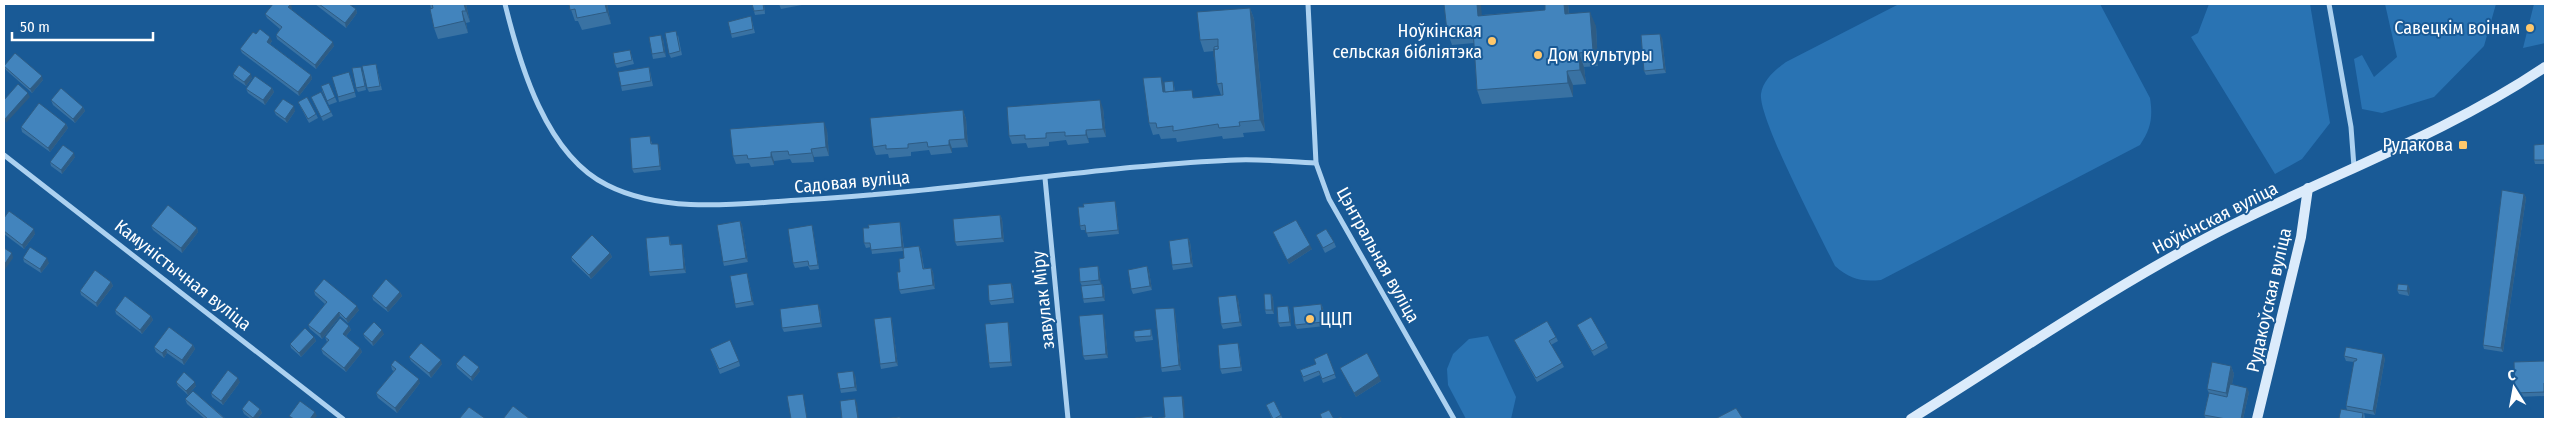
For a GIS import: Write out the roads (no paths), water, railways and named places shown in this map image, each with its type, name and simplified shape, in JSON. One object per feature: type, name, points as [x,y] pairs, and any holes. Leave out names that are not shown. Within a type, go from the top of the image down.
[{"type":"main road","name":"Ноўкінская вуліца","points":[[1911,419],[2161,264],[2308,188],[2408,144],[2517,86],[2545,67]]},
{"type":"main road","name":"Рудакоўская вуліца","points":[[2257,419],[2301,237],[2308,188]]},
{"type":"street","name":"Садовая вуліца","points":[[506,4],[514,41],[551,131],[577,165],[606,185],[638,198],[710,206],[856,197],[1125,168],[1238,160],[1316,163]]},
{"type":"street","name":"Цэнтральная вуліца","points":[[1308,4],[1316,163],[1329,199],[1454,419]]},
{"type":"street","points":[[2328,4],[2351,127],[2354,168]]},
{"type":"street","name":"Камуністычная вуліца","points":[[4,155],[343,419]]},
{"type":"street","name":"завулак Міру","points":[[1045,178],[1068,419]]},
{"type":"place","name":"Савецкім воінам","points":[[2530,28]]},
{"type":"place","name":"Ноўкінская сельская бібліятэка","points":[[1492,41]]},
{"type":"place","name":"Дом культуры","points":[[1538,55]]},
{"type":"place","name":"Рудакова","points":[[2463,145]]},
{"type":"place","name":"ЦЦП","points":[[1310,319]]}]
